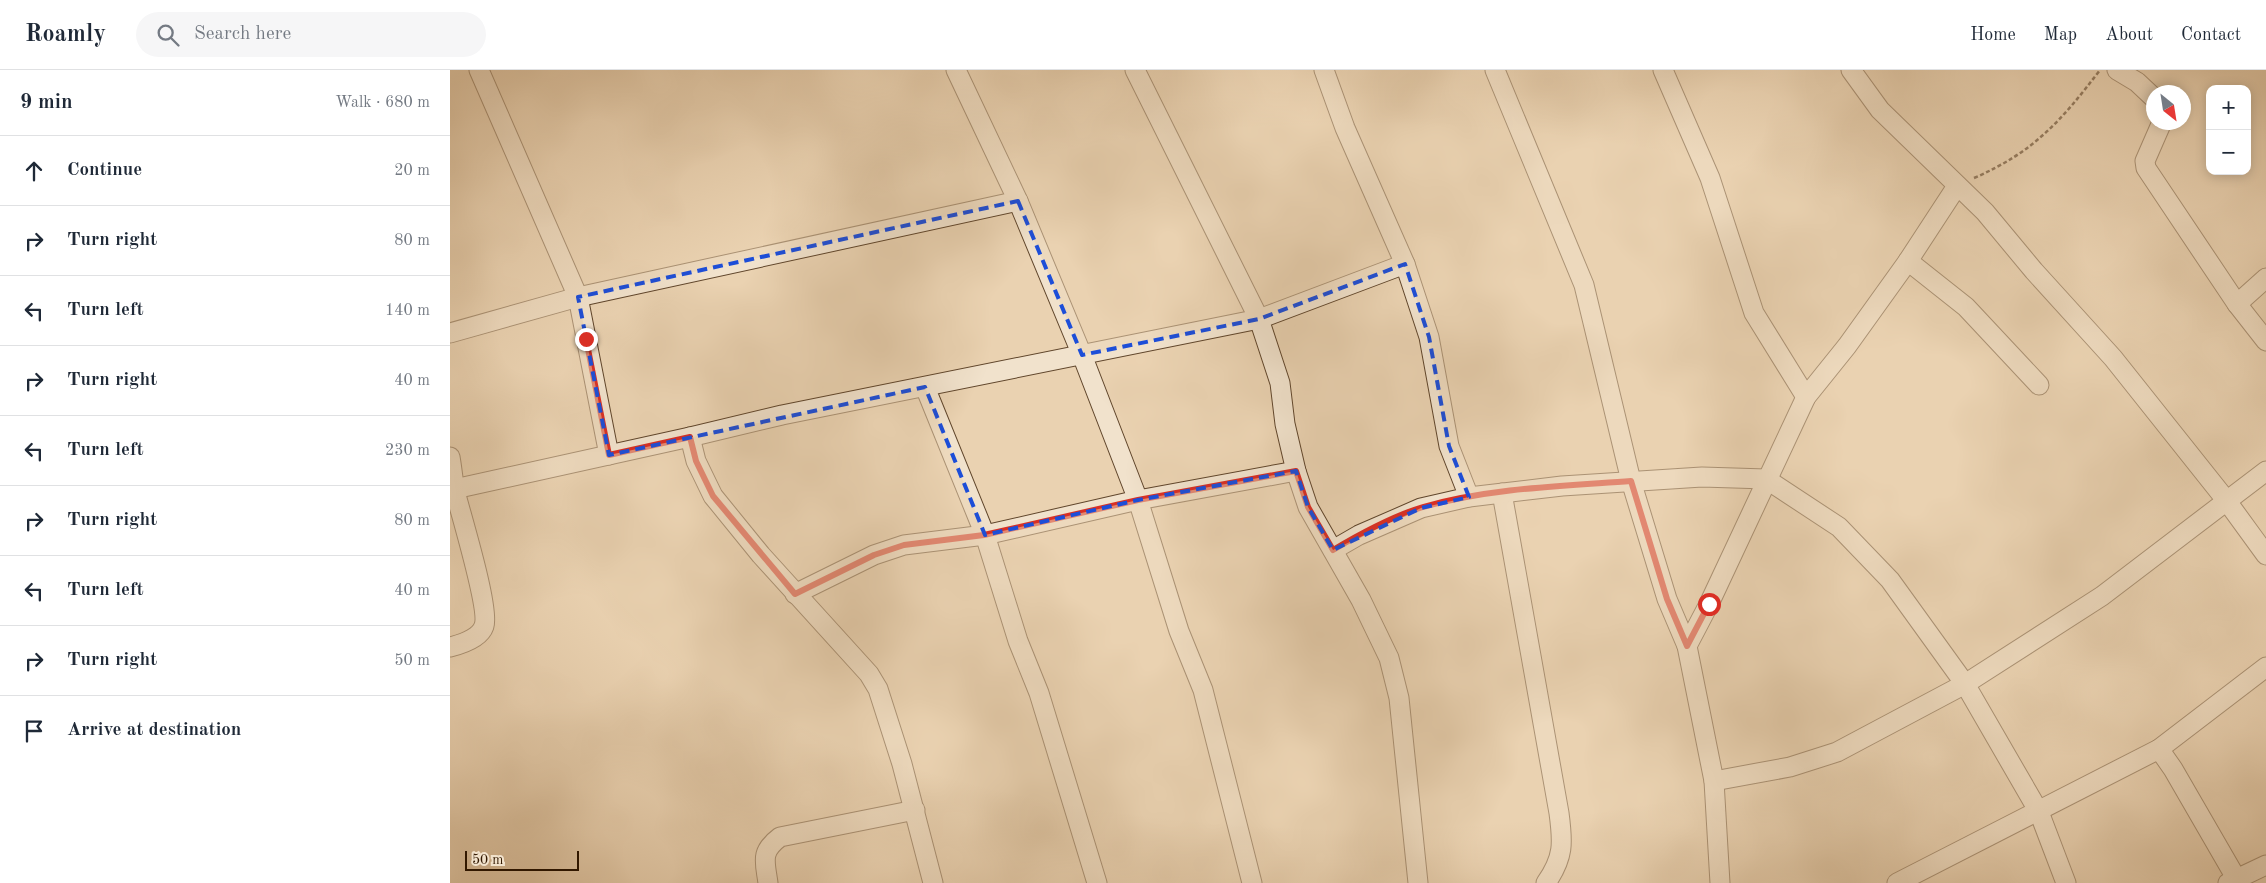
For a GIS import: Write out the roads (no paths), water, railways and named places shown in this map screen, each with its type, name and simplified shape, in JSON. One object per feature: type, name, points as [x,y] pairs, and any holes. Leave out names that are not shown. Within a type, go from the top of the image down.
[{"type":"street","points":[[479,70],[578,297],[609,455]]},
{"type":"street","points":[[956,70],[1018,201],[1082,355],[1138,500],[1180,631],[1203,690],[1252,883]]},
{"type":"street","points":[[1135,70],[1258,319],[1280,383],[1285,424],[1296,471],[1308,507],[1361,600],[1389,658],[1399,698],[1418,883]]},
{"type":"street","points":[[1324,70],[1345,128],[1405,264],[1429,337],[1449,446],[1469,496]]},
{"type":"street","points":[[1495,70],[1584,285],[1631,481],[1667,599],[1687,646],[1714,781],[1720,883]]},
{"type":"street","points":[[1663,70],[1710,178],[1754,313],[1806,397]]},
{"type":"street","points":[[1851,70],[1880,110],[1985,212],[2034,271],[2113,358],[2226,500],[2266,555]]},
{"type":"street","points":[[2117,70],[2137,82],[2146,90]]},
{"type":"street","points":[[2159,130],[2145,161],[2146,168],[2237,304],[2266,341]]},
{"type":"street","points":[[1687,646],[1709,604],[1806,397],[1847,346],[1908,261],[1957,186]]},
{"type":"street","points":[[450,333],[578,297],[1018,201]]},
{"type":"street","points":[[1908,261],[1966,307],[2039,385]]},
{"type":"street","points":[[452,489],[782,415],[1258,319],[1405,264]]},
{"type":"street","points":[[2237,304],[2266,278]]},
{"type":"street","points":[[925,387],[984,535],[1018,641],[1039,693],[1097,883]]},
{"type":"street","points":[[690,437],[696,461],[713,496],[795,594],[869,674],[878,689],[915,810],[932,883]]},
{"type":"street","points":[[450,457],[452,489],[484,604],[485,624],[480,633],[462,644],[450,647]]},
{"type":"street","points":[[795,594],[874,555],[904,545],[984,535],[1138,500],[1296,471]]},
{"type":"street","points":[[1714,781],[1790,767],[1837,752],[1965,684],[2102,596],[2266,471]]},
{"type":"street","points":[[1333,550],[1359,535],[1421,508],[1469,496],[1562,486],[1702,477],[1766,480],[1839,527],[1890,580],[1965,684],[2039,812],[2066,883]]},
{"type":"street","points":[[1502,493],[1563,842],[1556,868],[1546,883]]},
{"type":"street","points":[[1897,883],[2159,749],[2266,667]]},
{"type":"street","points":[[2159,749],[2173,769],[2232,881],[2266,865]]},
{"type":"street","points":[[768,883],[765,855],[770,845],[780,837],[915,810]]}]
